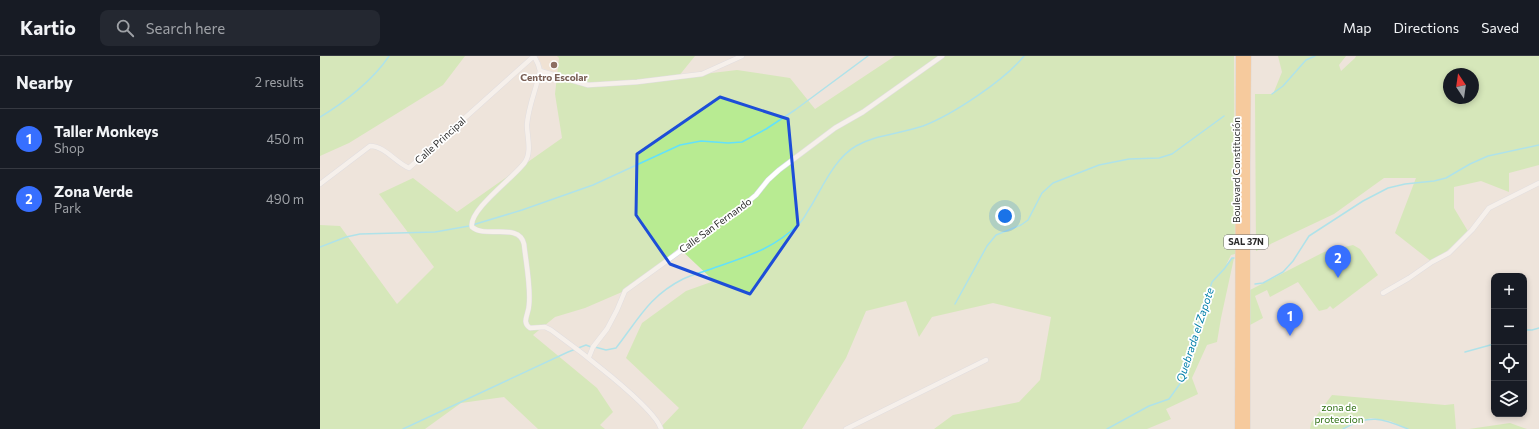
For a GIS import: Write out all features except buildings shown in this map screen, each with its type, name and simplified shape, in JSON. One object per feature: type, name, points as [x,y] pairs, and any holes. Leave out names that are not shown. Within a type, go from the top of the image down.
[{"type":"highway","name":"Boulevard Constitución","points":[[1239,429],[1240,56]]},
{"type":"highway","name":"Boulevard Constitución","points":[[1246,429],[1247,56]]},
{"type":"street","points":[[534,56],[540,71],[527,123],[527,158],[517,171],[497,189],[476,213],[471,224],[473,228],[477,230],[516,233],[521,236],[524,244],[529,303],[525,319],[527,326],[530,328],[545,327],[589,357],[637,400],[659,424],[661,429]]},
{"type":"street","name":"Calle Principal","points":[[320,184],[370,146],[377,147],[385,151],[409,168],[534,56]]},
{"type":"street","points":[[540,71],[588,85],[637,82],[702,74],[742,56]]},
{"type":"street","name":"Calle San Fernando","points":[[589,357],[593,347],[607,329],[618,310],[625,291],[744,205],[756,195],[773,174],[835,128],[863,112],[942,56]]},
{"type":"street","points":[[1384,293],[1432,262],[1449,253],[1472,230],[1489,208],[1539,184]]},
{"type":"street","points":[[846,429],[986,360]]},
{"type":"highlighted area","points":[[720,97],[788,119],[798,225],[750,294],[670,264],[636,215],[637,154]]},
{"type":"shaded area","name":"Centro Escolar","points":[[538,56],[559,56],[559,73],[543,68]]},
{"type":"green space","points":[[320,56],[465,56],[443,85],[349,143],[320,156]]},
{"type":"green space","points":[[557,56],[695,56],[678,77],[737,70],[790,78],[815,109],[895,56],[1234,56],[1235,254],[1231,255],[1226,265],[1232,258],[1234,258],[1217,342],[1207,345],[1192,378],[1198,394],[1166,409],[1171,419],[1147,429],[934,429],[953,415],[1019,402],[1040,380],[1051,317],[993,303],[932,317],[919,337],[906,301],[866,311],[846,358],[802,429],[659,429],[679,408],[626,358],[642,323],[686,291],[714,281],[679,248],[629,289],[585,308],[555,317],[533,335],[597,388],[613,412],[600,425],[605,429],[538,429],[504,397],[461,403],[425,429],[320,429],[320,225],[340,226],[397,304],[434,267],[379,194],[413,178],[457,212],[562,138],[555,94],[559,58]],"holes":[[[1207,298],[1182,380],[1194,335]]]},
{"type":"green space","points":[[1278,56],[1346,56],[1339,65],[1341,71],[1356,56],[1539,56],[1539,165],[1509,173],[1509,192],[1481,181],[1454,187],[1454,208],[1469,233],[1432,262],[1395,233],[1416,178],[1384,178],[1334,214],[1256,251],[1255,94],[1273,94],[1282,72]]},
{"type":"green space","points":[[1353,245],[1360,249],[1378,275],[1333,309],[1330,306],[1327,309],[1319,311],[1298,282],[1270,297],[1267,290],[1255,296],[1263,318],[1250,325],[1250,290],[1324,252]]},
{"type":"green space","name":"zona de proteccion","points":[[1332,395],[1445,405],[1454,404],[1456,429],[1408,429],[1390,421],[1371,418],[1355,422],[1343,429],[1310,429],[1311,423]]},
{"type":"green space","points":[[1510,423],[1527,429],[1469,429]]},
{"type":"waterway","points":[[320,117],[339,105],[358,90],[383,65],[389,56]]},
{"type":"waterway","points":[[320,247],[346,237],[360,234],[435,232],[469,226],[522,210],[593,185],[680,145],[701,141],[728,143],[742,142],[766,129],[795,110],[868,56]]},
{"type":"waterway","points":[[595,347],[606,350],[616,348],[645,309],[661,293],[671,286],[689,276],[756,252],[778,241],[789,233],[802,220],[836,165],[856,146],[873,139],[914,129],[935,121],[963,105],[991,86],[1004,76],[1024,56]]},
{"type":"waterway","points":[[1272,94],[1283,86],[1306,60],[1315,56]]},
{"type":"waterway","points":[[955,304],[987,246],[996,235],[1021,225],[1028,220],[1042,193],[1053,183],[1099,165],[1129,159],[1159,158],[1172,154],[1224,116]]},
{"type":"waterway","name":"Quebrada el Zapote","points":[[1255,284],[1263,283],[1283,272],[1293,261],[1309,236],[1363,201],[1388,188],[1446,178],[1470,164],[1488,156],[1539,145]]},
{"type":"waterway","name":"Quebrada el Zapote","points":[[1107,429],[1149,406],[1169,399],[1182,381],[1212,282],[1232,258],[1234,258]]},
{"type":"waterway","points":[[1527,330],[1539,328]]},
{"type":"waterway","points":[[403,429],[568,352],[586,345],[591,347]]},
{"type":"waterway","points":[[1465,352],[1491,345]]},
{"type":"waterway","points":[[1343,429],[1360,421],[1376,419],[1391,422],[1408,429]]},
{"type":"place","name":"Centro Escolar","points":[[554,65]]},
{"type":"place","name":"Zona Verde","points":[[1338,278]]},
{"type":"place","name":"Taller Monkeys","points":[[1290,336]]}]
